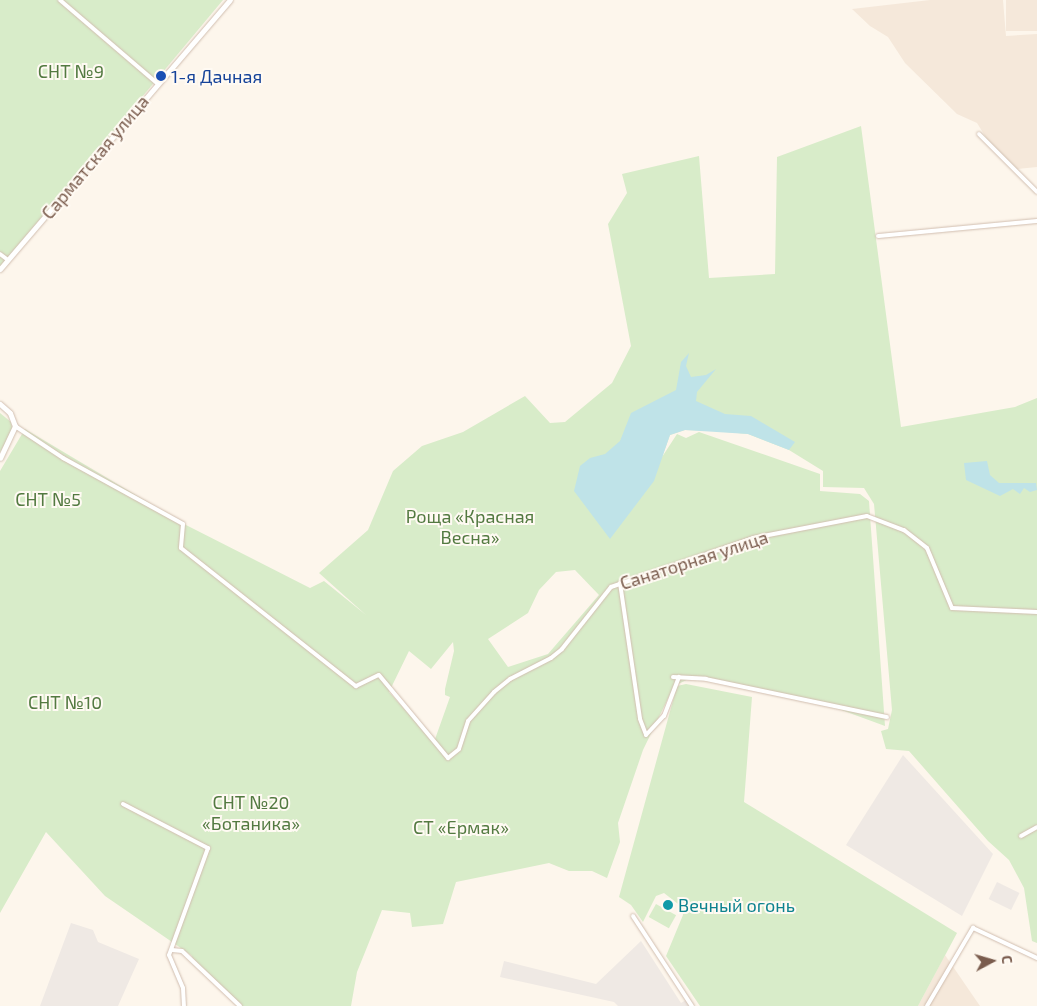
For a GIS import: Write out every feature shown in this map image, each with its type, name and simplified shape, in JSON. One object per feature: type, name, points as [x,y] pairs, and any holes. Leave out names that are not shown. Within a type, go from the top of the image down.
[{"type":"main road","name":"Сарматская улица","points":[[0,269],[230,0]]},
{"type":"main road","points":[[0,404],[10,413],[15,426],[0,458]]},
{"type":"street","points":[[60,0],[158,84]]},
{"type":"street","points":[[979,134],[1037,192]]},
{"type":"street","points":[[878,236],[1037,221]]},
{"type":"street","points":[[0,254],[8,260]]},
{"type":"street","name":"Санаторная улица","points":[[15,426],[63,458],[183,524],[181,548],[356,686],[379,675],[448,758],[459,749],[468,721],[494,692],[510,679],[551,658],[585,624],[594,607],[611,587],[654,575],[753,538],[868,516],[904,530],[927,548],[952,608],[1037,612]]},
{"type":"street","points":[[620,583],[640,719],[646,735],[664,716],[679,678]]},
{"type":"street","points":[[673,677],[706,679],[887,717]]},
{"type":"street","points":[[123,804],[208,848],[172,950],[171,963],[183,988],[184,1006]]},
{"type":"street","points":[[1021,836],[1037,827]]},
{"type":"street","points":[[633,916],[692,1006]]},
{"type":"street","points":[[926,1006],[973,928],[1037,958]]},
{"type":"street","points":[[172,950],[182,951],[240,1006]]},
{"type":"shaded area","points":[[930,0],[1003,0],[1006,36],[1037,34],[1037,167],[1017,169],[987,139],[977,123],[957,114],[905,63],[888,37],[870,26],[852,9]]},
{"type":"shaded area","points":[[1006,0],[1037,0],[1037,31],[1006,31]]},
{"type":"shaded area","points":[[903,755],[993,854],[962,916],[846,845]]},
{"type":"shaded area","points":[[997,882],[1019,893],[1011,910],[989,899]]},
{"type":"shaded area","points":[[71,923],[93,930],[98,942],[139,959],[118,1006],[40,1006]]},
{"type":"shaded area","points":[[641,941],[681,1003],[686,1000],[690,1006],[618,1006],[614,1002],[500,977],[504,961],[596,984]]},
{"type":"shaded area","points":[[945,955],[980,1006],[918,1006]]},
{"type":"green space","name":"СНТ №9","points":[[0,0],[223,0],[0,267]]},
{"type":"green space","points":[[861,126],[901,427],[1015,407],[1037,398],[1037,943],[1032,941],[1024,888],[1009,860],[988,841],[909,751],[886,749],[881,731],[888,729],[892,710],[874,504],[864,488],[823,487],[823,471],[789,450],[748,434],[685,430],[670,435],[662,457],[677,434],[686,438],[699,432],[820,474],[820,491],[860,494],[869,501],[885,726],[825,704],[695,676],[674,686],[643,750],[618,823],[620,842],[607,878],[592,871],[569,871],[549,863],[456,882],[443,924],[412,927],[410,913],[382,910],[357,972],[351,1006],[239,1006],[199,969],[191,955],[105,896],[46,832],[0,913],[0,471],[25,429],[186,525],[310,588],[324,581],[366,615],[319,573],[368,530],[393,471],[422,446],[463,432],[525,396],[550,423],[565,422],[612,383],[631,346],[608,224],[627,193],[622,174],[699,156],[709,278],[775,274],[777,157]],"holes":[[[575,570],[599,595],[548,654],[508,667],[488,639],[528,613],[539,590],[556,572]],[[453,642],[454,651],[445,689],[445,695],[450,697],[434,742],[389,692],[409,651],[431,669]]]},
{"type":"green space","points":[[0,413],[11,422],[13,432],[0,452]]},
{"type":"green space","points":[[686,684],[752,697],[744,802],[957,933],[918,1006],[700,1006],[666,956],[683,915],[682,907],[664,893],[656,896],[643,922],[631,905],[619,897],[677,686]]},
{"type":"green space","points":[[656,904],[676,915],[669,928],[649,917]]},
{"type":"water","points":[[689,353],[686,366],[691,377],[706,375],[716,369],[697,392],[696,401],[725,414],[751,416],[795,442],[789,450],[748,434],[685,430],[670,435],[654,481],[610,539],[574,491],[580,466],[590,458],[605,454],[620,441],[631,413],[676,390],[681,362]]},
{"type":"water","points":[[987,461],[990,475],[999,483],[1036,483],[1037,490],[1030,492],[1024,488],[1020,494],[1013,489],[1000,496],[966,480],[964,463]]},
{"type":"place","name":"1-я Дачная","points":[[161,76]]},
{"type":"place","name":"Вечный огонь","points":[[668,905]]},
{"type":"park label","name":"СНТ №5","points":[[48,499]]},
{"type":"park label","name":"Роща «Красная Весна»","points":[[470,527]]},
{"type":"park label","name":"СНТ №10","points":[[65,702]]},
{"type":"park label","name":"СНТ №20 «Ботаника»","points":[[251,813]]},
{"type":"park label","name":"СТ «Ермак»","points":[[461,827]]}]
